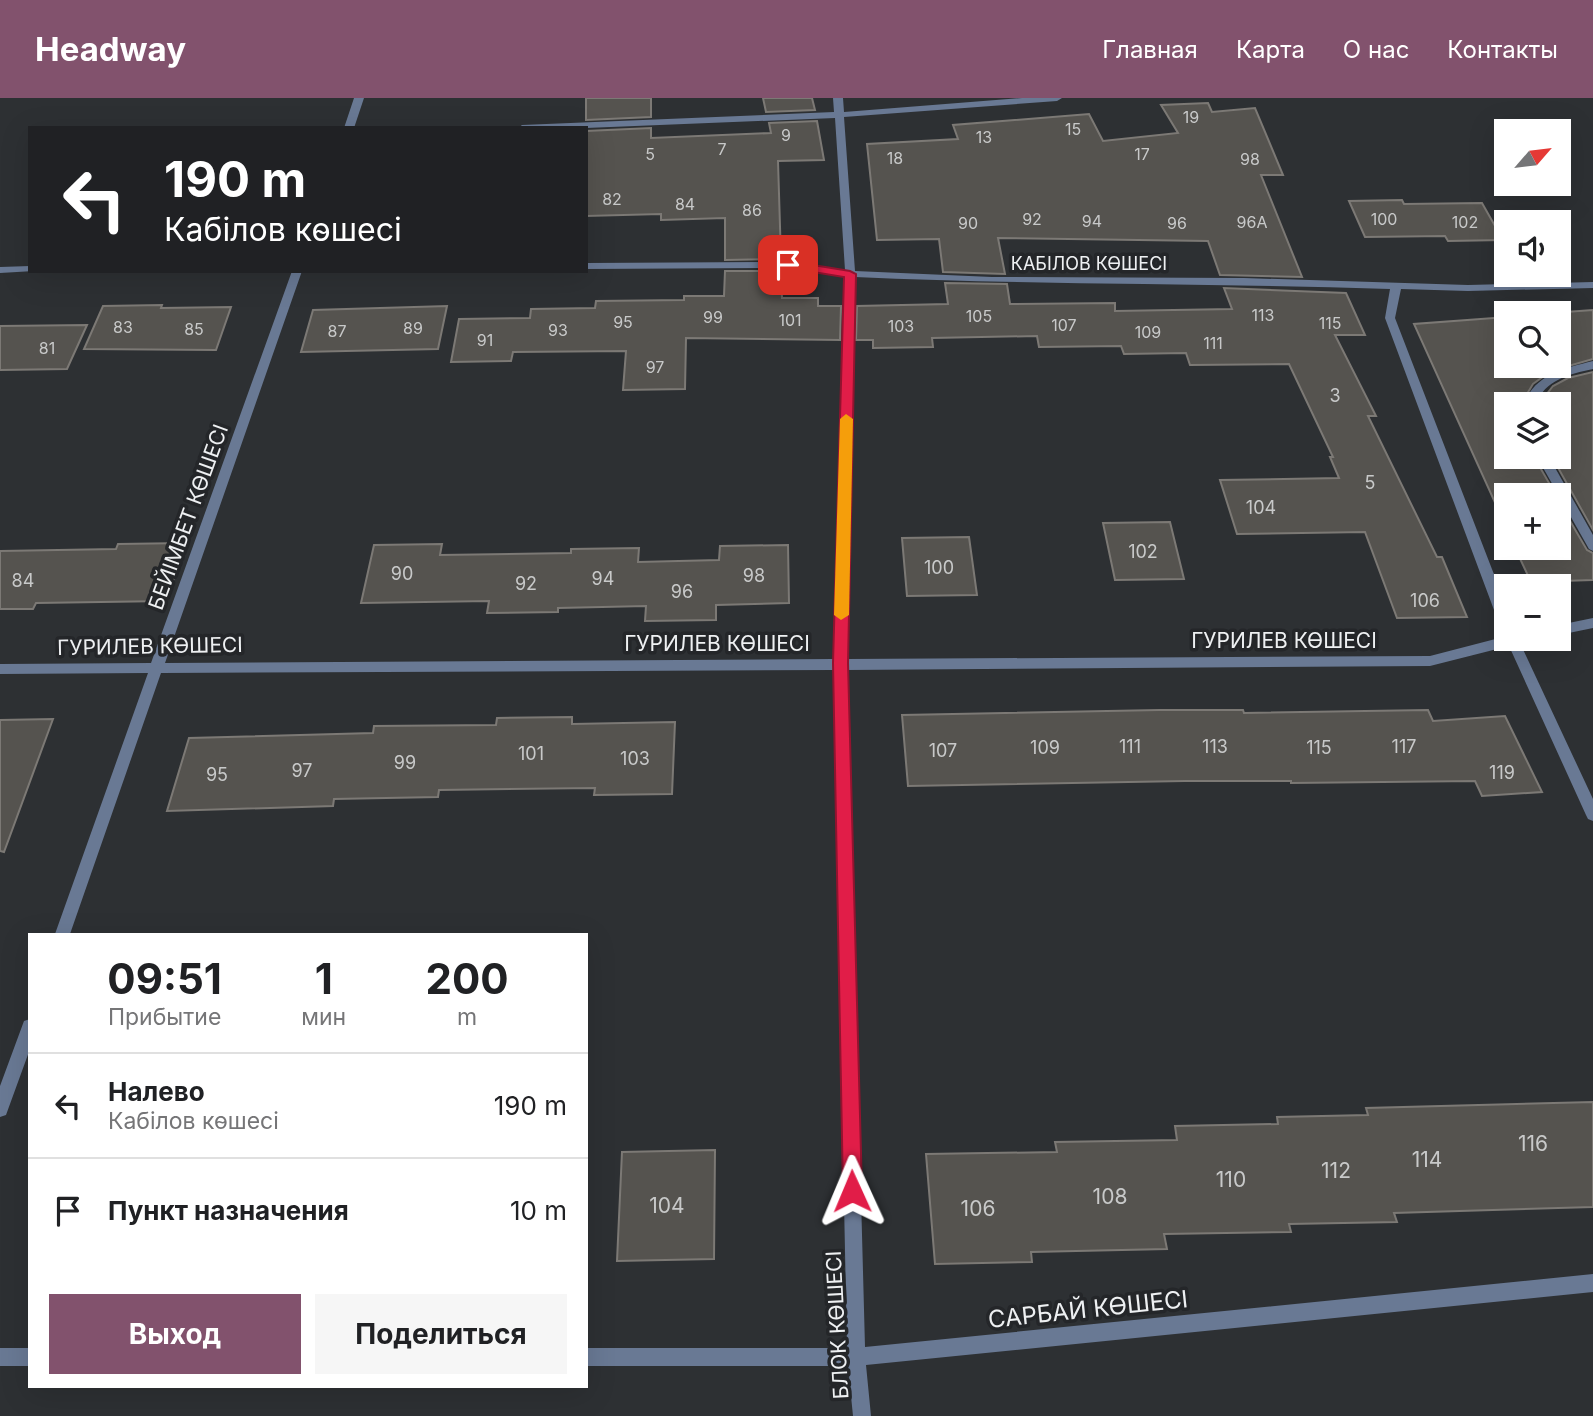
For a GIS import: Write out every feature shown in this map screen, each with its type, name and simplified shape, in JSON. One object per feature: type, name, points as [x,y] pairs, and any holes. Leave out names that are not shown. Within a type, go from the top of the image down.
[{"type":"street","points":[[350,126],[359,98]]},
{"type":"street","name":"БЛОК КӨШЕСІ","points":[[838,98],[850,274],[840,663],[856,1357],[862,1416]]},
{"type":"street","points":[[571,126],[840,115],[1057,98]]},
{"type":"street","name":"КАБІЛОВ КӨШЕСІ","points":[[588,266],[788,265],[850,274],[992,280],[1244,281],[1468,288],[1593,285]]},
{"type":"street","points":[[0,270],[28,269]]},
{"type":"street","name":"БЕЙІМБЕТ КӨШЕСІ","points":[[62,933],[297,273]]},
{"type":"street","points":[[1396,286],[1390,318],[1494,592]]},
{"type":"street","points":[[1537,392],[1556,373],[1593,365]]},
{"type":"street","points":[[1551,469],[1593,547]]},
{"type":"street","points":[[1571,628],[1593,623]]},
{"type":"street","name":"ГУРИЛЕВ КӨШЕСІ","points":[[0,669],[157,666],[1430,661],[1494,644]]},
{"type":"street","points":[[1518,651],[1593,816]]},
{"type":"street","points":[[0,1110],[28,1032]]},
{"type":"street","name":"САРБАЙ КӨШЕСІ","points":[[588,1357],[856,1357],[1593,1283]]},
{"type":"street","points":[[0,1357],[28,1357]]},
{"type":"building","points":[[586,98],[651,98],[651,117],[586,120]]},
{"type":"building","points":[[763,98],[812,98],[815,110],[766,112]]},
{"type":"building","points":[[1208,103],[1212,112],[1255,108],[1283,175],[1261,175],[1302,277],[1220,275],[1208,241],[998,238],[1005,274],[943,272],[939,239],[877,240],[867,144],[958,139],[953,125],[1089,114],[1103,141],[1178,133],[1161,105]]},
{"type":"building","points":[[817,121],[824,160],[778,161],[781,259],[725,260],[725,218],[661,220],[661,214],[588,216],[588,131],[651,128],[651,138],[771,133],[769,123]]},
{"type":"building","points":[[1402,200],[1404,204],[1482,203],[1494,224],[1494,240],[1448,241],[1445,236],[1365,237],[1349,201]]},
{"type":"building","points":[[725,271],[781,271],[782,298],[818,298],[818,306],[841,306],[840,340],[686,338],[685,389],[623,390],[626,351],[513,352],[511,361],[451,362],[459,319],[530,318],[531,309],[595,308],[596,301],[684,300],[684,296],[724,296]]},
{"type":"building","points":[[945,283],[1007,284],[1010,304],[1115,303],[1115,311],[1232,309],[1224,288],[1346,293],[1365,335],[1335,335],[1376,416],[1368,416],[1437,557],[1442,557],[1467,617],[1397,618],[1365,532],[1237,534],[1220,480],[1339,478],[1330,457],[1333,457],[1289,364],[1190,365],[1186,353],[1124,354],[1121,346],[1039,347],[1037,336],[932,338],[933,347],[873,348],[873,340],[856,340],[857,306],[948,304]]},
{"type":"building","points":[[162,305],[161,308],[231,307],[216,350],[84,349],[103,306]]},
{"type":"building","points":[[447,306],[438,349],[301,352],[313,310]]},
{"type":"building","points":[[1593,310],[1593,359],[1571,365],[1571,312]]},
{"type":"building","points":[[1494,318],[1494,378],[1541,378],[1528,392],[1494,392],[1494,469],[1541,469],[1549,483],[1494,483],[1494,500],[1414,324]]},
{"type":"building","points":[[87,325],[67,369],[0,370],[0,326]]},
{"type":"building","points":[[1593,372],[1593,530],[1571,491],[1571,483],[1567,483],[1559,469],[1571,469],[1571,392],[1548,392],[1553,386],[1571,377]]},
{"type":"building","points":[[1170,522],[1184,579],[1115,580],[1103,523]]},
{"type":"building","points":[[1571,523],[1587,550],[1593,553],[1593,580],[1571,581],[1571,574],[1527,574],[1521,560],[1571,560]]},
{"type":"building","points":[[969,537],[977,595],[907,596],[902,538]]},
{"type":"building","points":[[186,543],[166,601],[36,603],[33,609],[0,609],[0,551],[116,549],[118,544]]},
{"type":"building","points":[[442,544],[440,555],[571,553],[571,549],[639,548],[638,562],[719,560],[720,546],[788,545],[789,603],[716,605],[716,620],[645,621],[646,606],[558,608],[558,612],[487,613],[489,601],[361,603],[374,545]]},
{"type":"building","points":[[1243,710],[1244,713],[1428,710],[1433,721],[1505,716],[1542,792],[1482,796],[1475,781],[1185,781],[908,786],[902,715]]},
{"type":"building","points":[[572,717],[572,724],[675,722],[672,794],[594,795],[595,788],[439,790],[438,797],[334,799],[333,806],[167,811],[189,738],[373,733],[374,726],[496,725],[497,718]]},
{"type":"building","points":[[53,719],[4,852],[0,851],[0,720]]},
{"type":"building","points":[[1593,1102],[1593,1207],[1394,1213],[1397,1222],[1289,1224],[1291,1232],[1164,1234],[1167,1249],[1031,1252],[1032,1262],[935,1264],[926,1154],[1057,1152],[1055,1142],[1177,1140],[1175,1126],[1278,1124],[1277,1117],[1368,1115],[1366,1108]]},
{"type":"building","points":[[715,1150],[714,1259],[617,1261],[622,1152]]},
{"type":"slow traffic","points":[[841,615],[846,419]]},
{"type":"route","points":[[788,265],[850,274],[840,663],[852,1191]]}]
